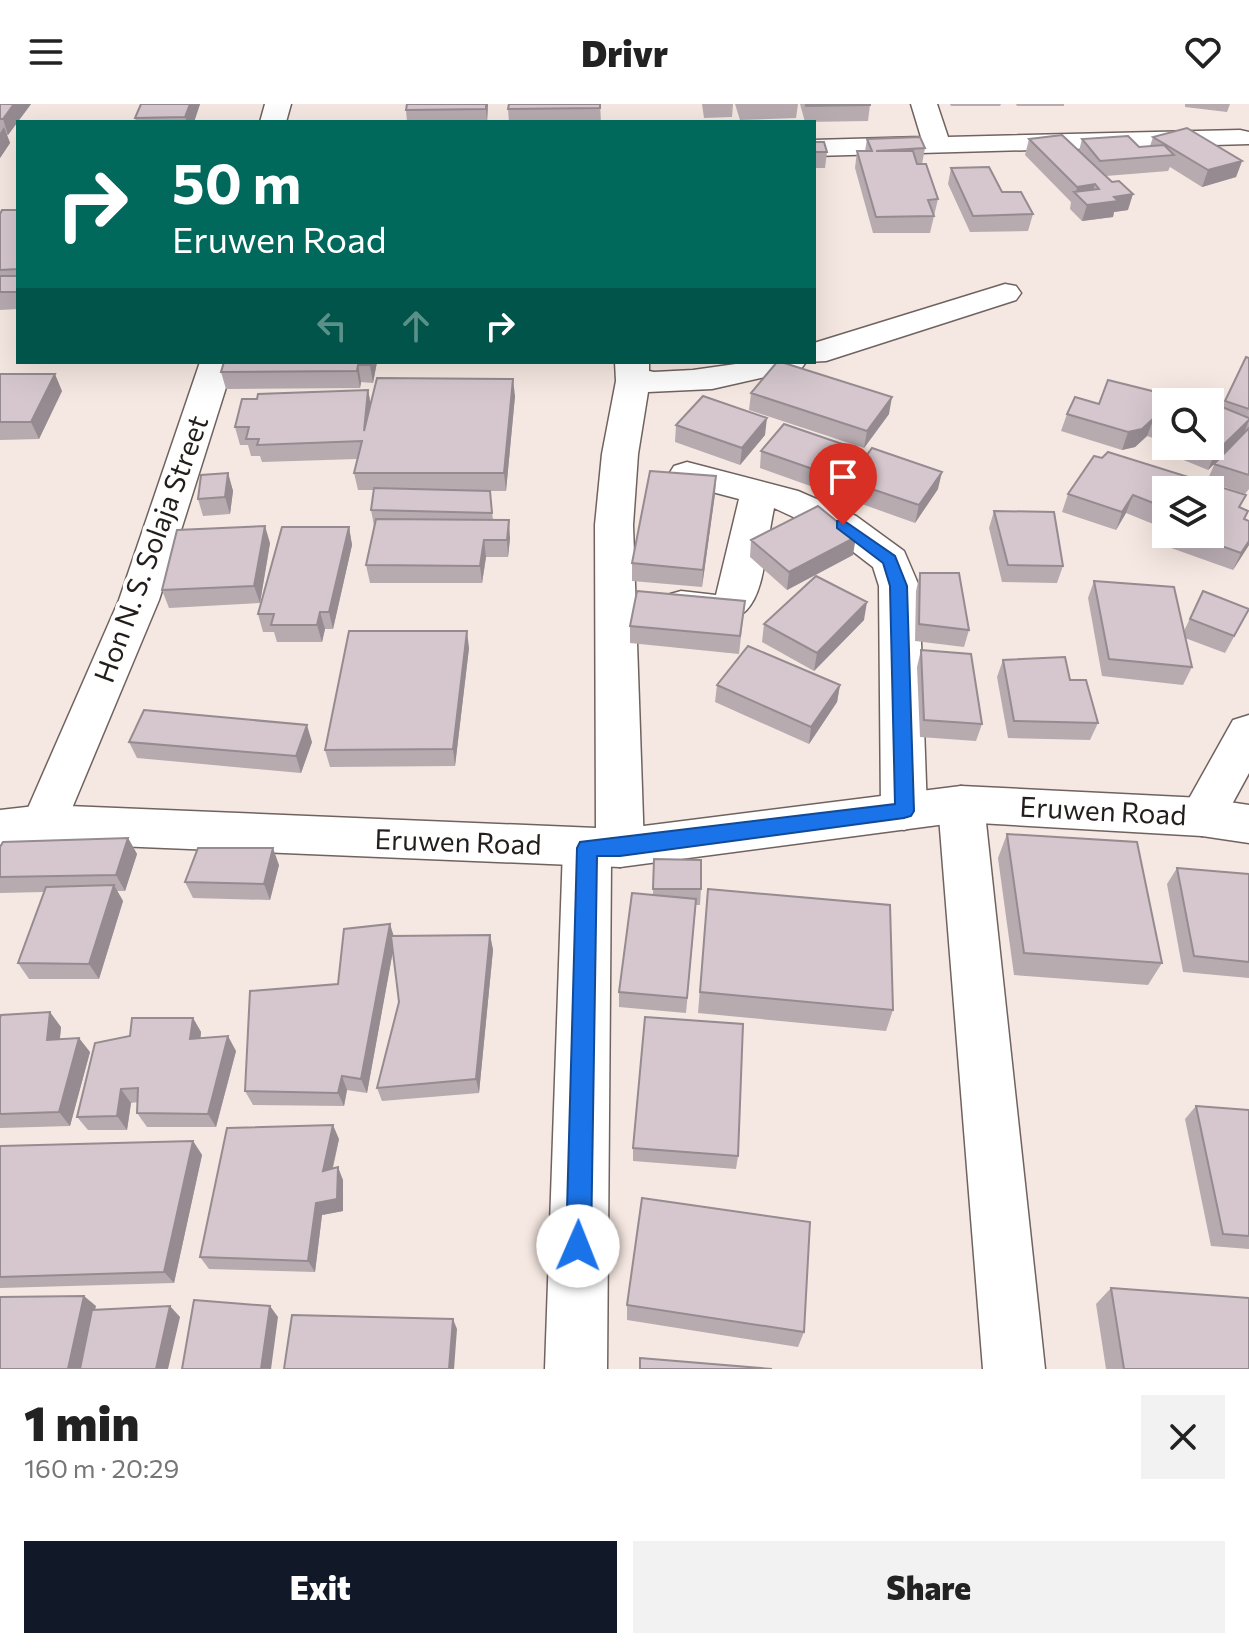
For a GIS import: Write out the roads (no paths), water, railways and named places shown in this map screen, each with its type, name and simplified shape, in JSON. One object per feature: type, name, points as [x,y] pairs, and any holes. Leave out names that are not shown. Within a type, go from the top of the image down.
[{"type":"street","points":[[924,104],[937,145]]},
{"type":"street","points":[[816,148],[1240,138]]},
{"type":"street","points":[[816,353],[1005,293]]},
{"type":"street","name":"Hon N. S. Solaja Street","points":[[12,830],[139,600],[216,364]]},
{"type":"street","points":[[576,1369],[604,848],[614,539],[620,454],[632,372],[686,383],[742,376],[782,364]]},
{"type":"street","points":[[687,474],[785,499],[843,525],[890,560],[899,586],[904,811]]},
{"type":"street","points":[[676,605],[719,611],[730,607],[735,599],[759,492]]},
{"type":"street","points":[[1202,817],[1249,732]]},
{"type":"street","points":[[961,804],[1014,1369]]},
{"type":"street","name":"Eruwen Road","points":[[12,830],[604,848],[961,804],[1202,817],[1249,824]]}]
